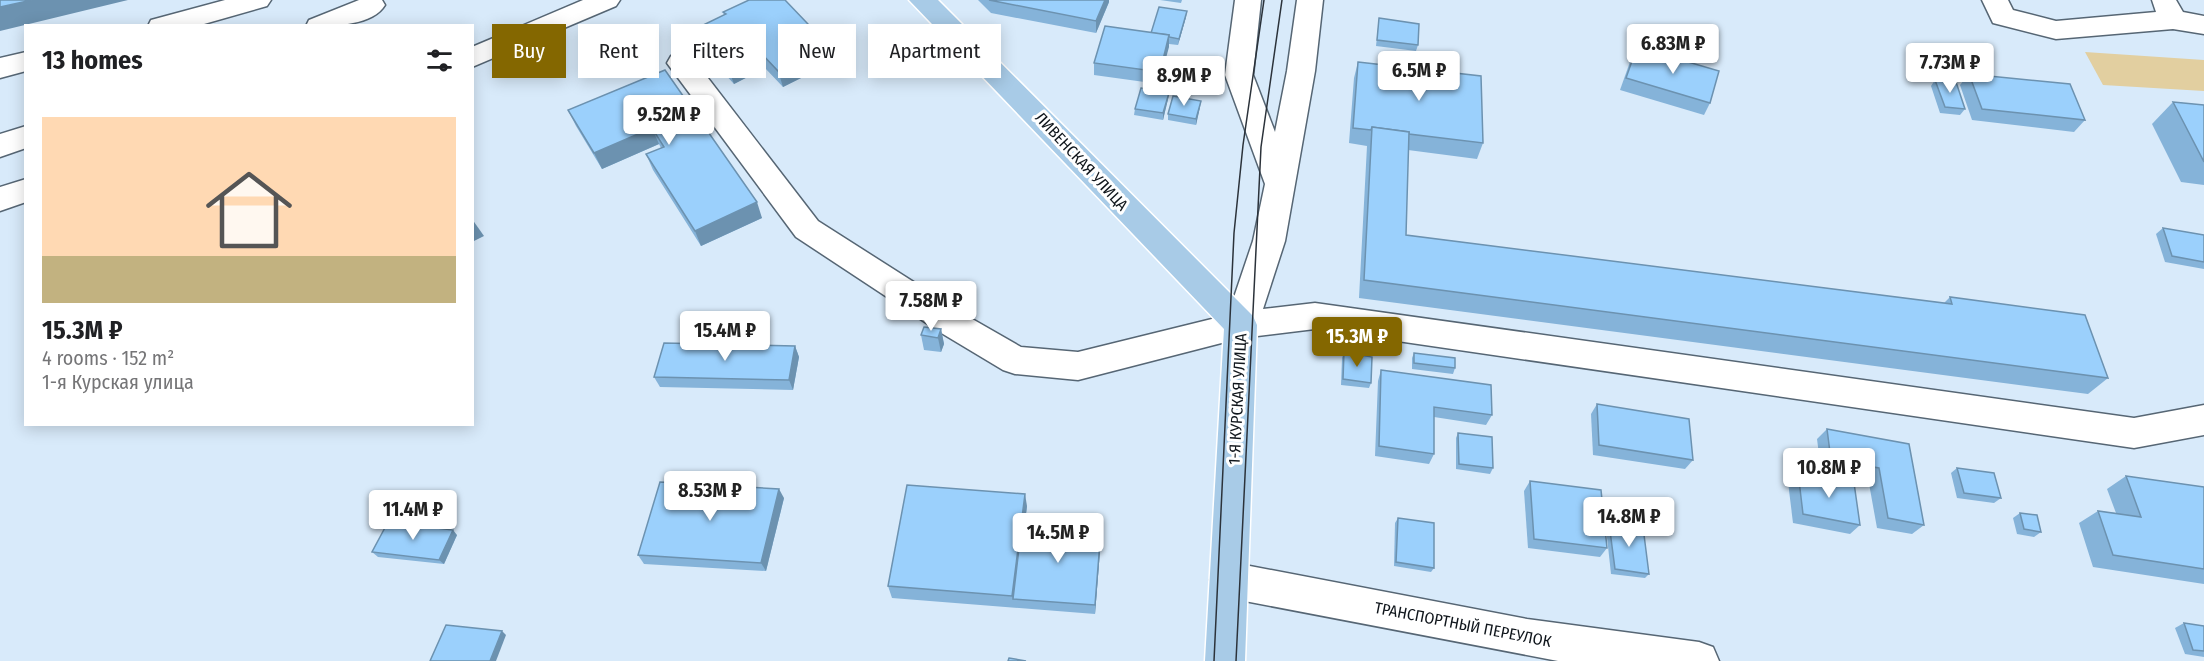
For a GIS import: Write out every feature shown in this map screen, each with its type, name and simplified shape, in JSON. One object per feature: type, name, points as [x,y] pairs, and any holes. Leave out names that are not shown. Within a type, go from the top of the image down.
[{"type":"main road","name":"ЛИВЕНСКАЯ УЛИЦА","points":[[922,0],[1009,84],[1176,261],[1241,325]]},
{"type":"main road","name":"1-Я КУРСКАЯ УЛИЦА","points":[[1226,661],[1241,325]]},
{"type":"street","points":[[168,24],[258,0]]},
{"type":"street","points":[[474,57],[607,0]]},
{"type":"street","points":[[1248,0],[1239,75],[1281,186]]},
{"type":"street","name":"1-Я КУРСКАЯ УЛИЦА","points":[[1241,325],[1269,241],[1281,186],[1301,71],[1310,0]]},
{"type":"street","points":[[1995,0],[2003,17],[2056,30],[2168,10],[2204,25]]},
{"type":"street","points":[[326,24],[375,10]]},
{"type":"street","points":[[0,68],[24,62]]},
{"type":"street","points":[[692,78],[807,230],[955,325],[1015,360],[1078,366],[1241,325],[1315,315],[2134,433],[2204,420]]},
{"type":"street","points":[[0,146],[24,137]]},
{"type":"street","points":[[0,199],[24,191]]},
{"type":"street","name":"ТРАНСПОРТНЫЙ ПЕРЕУЛОК","points":[[1229,580],[1527,638],[1699,661]]},
{"type":"shaded area","points":[[2085,52],[2204,60],[2204,91],[2103,85]]},
{"type":"building","points":[[0,0],[32,0],[0,7]]},
{"type":"building","points":[[749,0],[785,0],[808,24],[778,24],[778,71],[766,58],[766,24],[705,24],[726,14],[723,12]]},
{"type":"building","points":[[989,0],[1105,0],[1096,21]]},
{"type":"building","points":[[1159,7],[1187,11],[1179,39],[1169,37],[1169,35],[1151,33]]},
{"type":"building","points":[[1379,18],[1419,24],[1418,45],[1377,40]]},
{"type":"building","points":[[1105,26],[1169,35],[1160,72],[1094,63]]},
{"type":"building","points":[[1637,47],[1719,71],[1710,103],[1626,78]]},
{"type":"building","points":[[1358,62],[1481,76],[1483,143],[1372,127],[1371,130],[1353,128]]},
{"type":"building","points":[[665,70],[757,202],[695,231],[646,154],[664,147],[652,128],[594,153],[568,110],[646,78],[659,78],[659,72]]},
{"type":"building","points":[[1969,74],[2070,84],[2085,120],[1982,109]]},
{"type":"building","points":[[1935,80],[1956,82],[1965,109],[1945,107]]},
{"type":"building","points":[[1141,88],[1169,93],[1163,113],[1135,109]]},
{"type":"building","points":[[1173,96],[1201,101],[1196,119],[1168,114]]},
{"type":"building","points":[[2173,102],[2204,105],[2204,162]]},
{"type":"building","points":[[1372,127],[1409,132],[1406,235],[1952,304],[1950,297],[2085,315],[2108,378],[1364,280]]},
{"type":"building","points":[[2163,228],[2204,235],[2204,262],[2172,256]]},
{"type":"building","points":[[924,327],[941,329],[938,338],[921,335]]},
{"type":"building","points":[[664,343],[795,346],[789,380],[654,377]]},
{"type":"building","points":[[1344,352],[1372,357],[1371,383],[1343,379]]},
{"type":"building","points":[[1414,353],[1455,358],[1455,368],[1414,363]]},
{"type":"building","points":[[1381,370],[1491,385],[1492,415],[1434,407],[1434,454],[1379,446]]},
{"type":"building","points":[[1597,404],[1689,419],[1693,460],[1599,445]]},
{"type":"building","points":[[1827,429],[1909,444],[1924,525],[1888,518],[1879,468],[1831,460]]},
{"type":"building","points":[[1458,433],[1492,437],[1493,468],[1459,464]]},
{"type":"building","points":[[1957,468],[1994,473],[2001,498],[1964,493]]},
{"type":"building","points":[[1798,472],[1854,483],[1860,525],[1803,514]]},
{"type":"building","points":[[2126,476],[2204,487],[2204,569],[2113,555],[2098,511],[2141,517]]},
{"type":"building","points":[[1530,481],[1601,490],[1607,548],[1534,539]]},
{"type":"building","points":[[660,482],[779,489],[761,563],[638,555]]},
{"type":"building","points":[[907,485],[1025,494],[1012,596],[888,586]]},
{"type":"building","points":[[2020,513],[2037,515],[2041,532],[2024,529]]},
{"type":"building","points":[[1398,518],[1434,523],[1434,568],[1396,562]]},
{"type":"building","points":[[388,522],[453,530],[439,560],[372,552]]},
{"type":"building","points":[[1022,523],[1101,529],[1095,605],[1013,599]]},
{"type":"building","points":[[1609,523],[1643,527],[1649,574],[1615,569]]},
{"type":"building","points":[[2184,623],[2204,626],[2204,651],[2193,650]]},
{"type":"building","points":[[446,625],[502,631],[490,661],[430,661]]},
{"type":"building","points":[[1009,658],[1026,661],[1008,661]]},
{"type":"tram line","points":[[1214,661],[1234,233],[1243,145],[1264,0]]},
{"type":"tram line","points":[[1236,661],[1261,147],[1282,0]]}]
